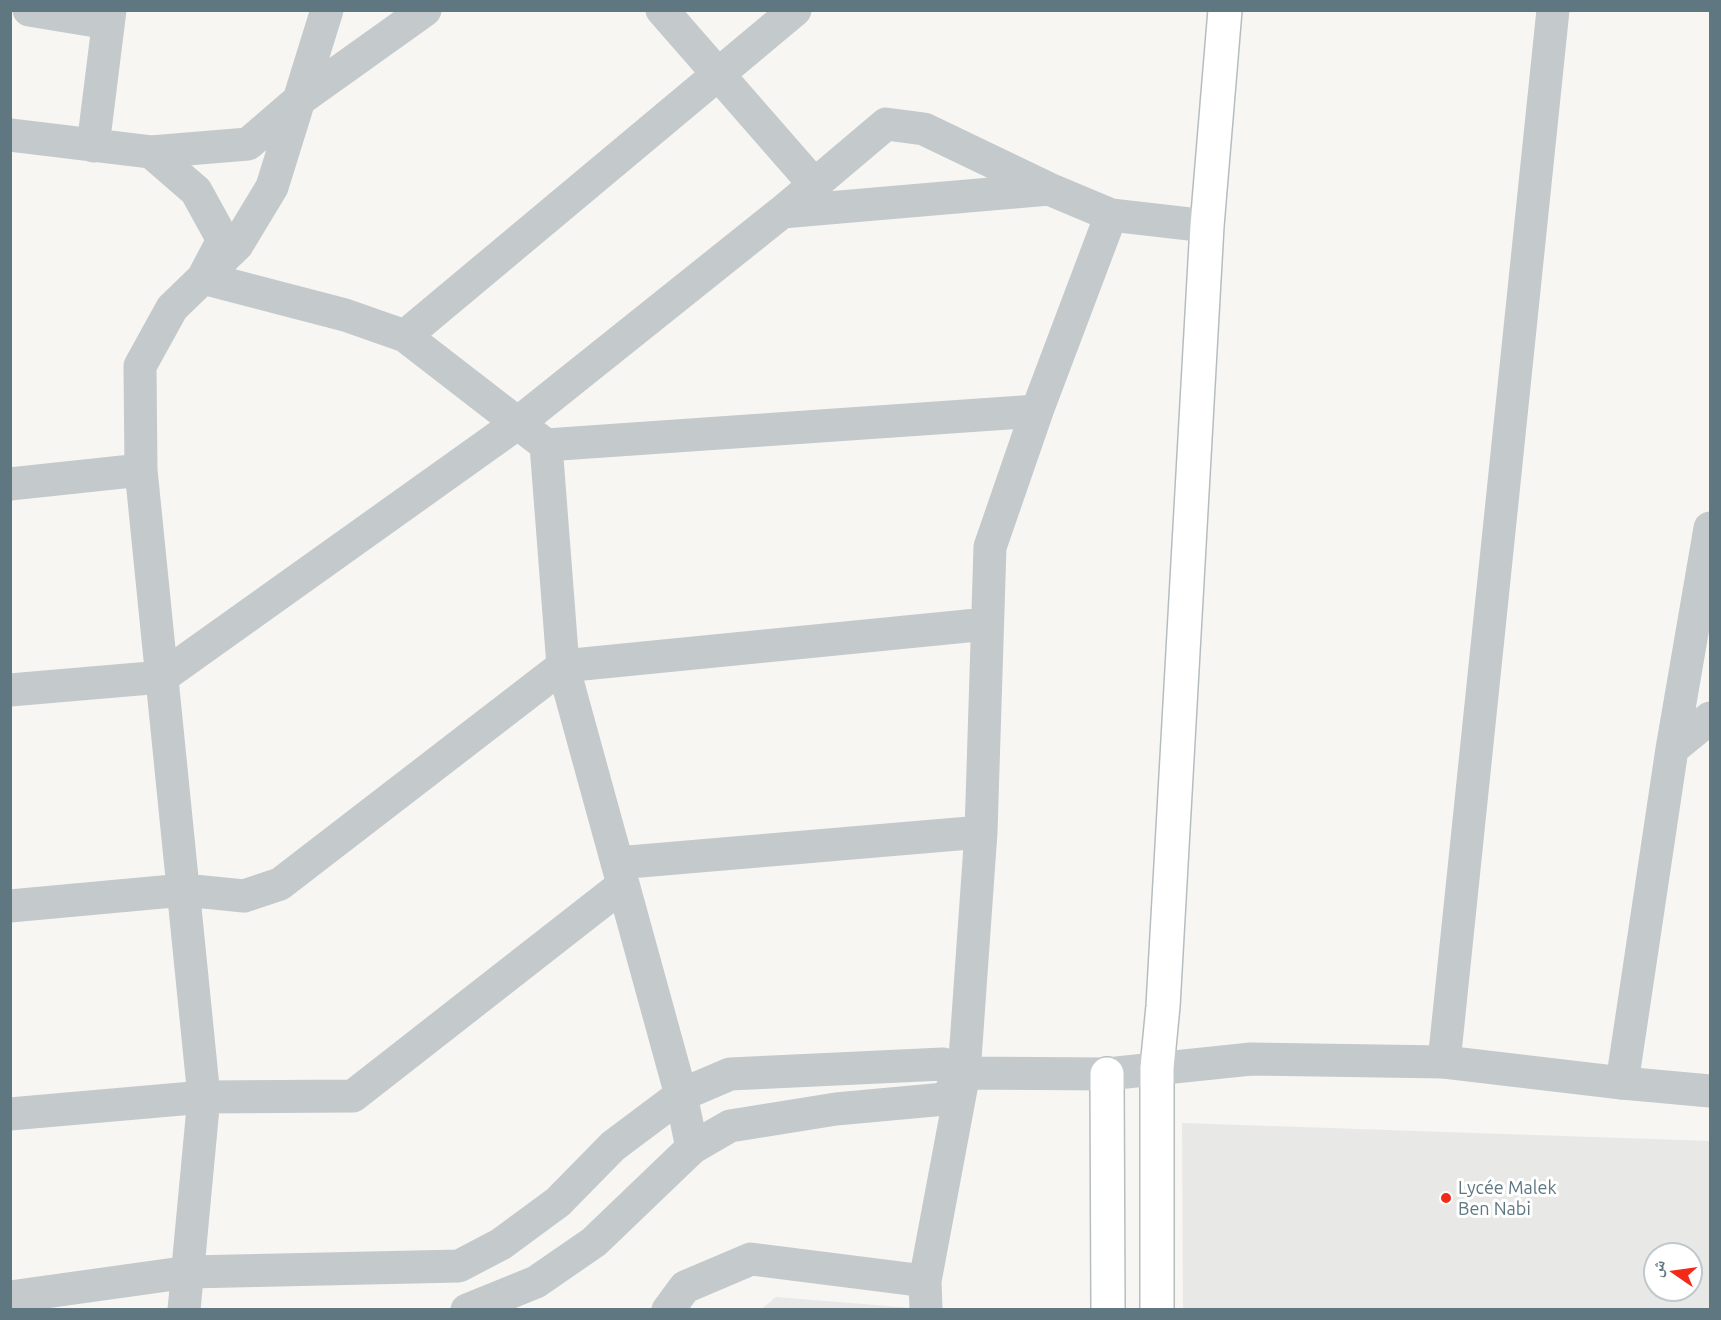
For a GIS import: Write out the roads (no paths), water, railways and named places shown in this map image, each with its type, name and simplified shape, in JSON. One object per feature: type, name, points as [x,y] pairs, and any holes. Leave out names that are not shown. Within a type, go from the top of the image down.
[{"type":"main road","points":[[1157,1310],[1157,1068],[1164,994],[1207,226],[1225,10]]},
{"type":"main road","points":[[1107,1074],[1108,1310]]},
{"type":"street","points":[[29,10],[109,17],[93,146]]},
{"type":"street","points":[[184,1310],[204,1097],[141,470],[140,366],[172,308],[237,245],[272,186],[327,10]]},
{"type":"street","points":[[10,135],[151,152],[248,144],[299,100],[425,10]]},
{"type":"street","points":[[662,10],[814,184]]},
{"type":"street","points":[[405,336],[795,10]]},
{"type":"street","points":[[1444,1062],[1553,10]]},
{"type":"street","points":[[10,690],[162,677],[518,423],[782,212],[886,124],[924,129],[1049,189],[1111,215],[1207,226]]},
{"type":"street","points":[[151,152],[196,191],[223,240],[203,278]]},
{"type":"street","points":[[782,212],[1049,189]]},
{"type":"street","points":[[668,1310],[685,1287],[751,1259],[926,1295],[964,1073],[981,832],[990,547],[1036,411],[1111,215]]},
{"type":"street","points":[[203,278],[345,315],[405,336],[546,445],[1036,411]]},
{"type":"street","points":[[546,445],[563,666],[681,1095],[692,1148]]},
{"type":"street","points":[[10,484],[141,470]]},
{"type":"street","points":[[1622,1083],[1672,749],[1710,528]]},
{"type":"street","points":[[10,906],[184,890],[244,896],[280,884],[563,666],[987,624]]},
{"type":"street","points":[[1672,749],[1710,718]]},
{"type":"street","points":[[10,1114],[204,1097],[353,1096],[620,874],[981,832]]},
{"type":"street","points":[[10,1297],[189,1272],[459,1266],[501,1244],[558,1202],[613,1146],[681,1095],[730,1074],[943,1064],[964,1073],[1107,1074],[1251,1059],[1444,1062],[1710,1091]]},
{"type":"street","points":[[467,1310],[536,1282],[594,1242],[692,1148],[730,1126],[836,1109],[945,1100],[964,1073]]},
{"type":"place","name":"Lycée Malek Ben Nabi","points":[[1446,1198]]}]
